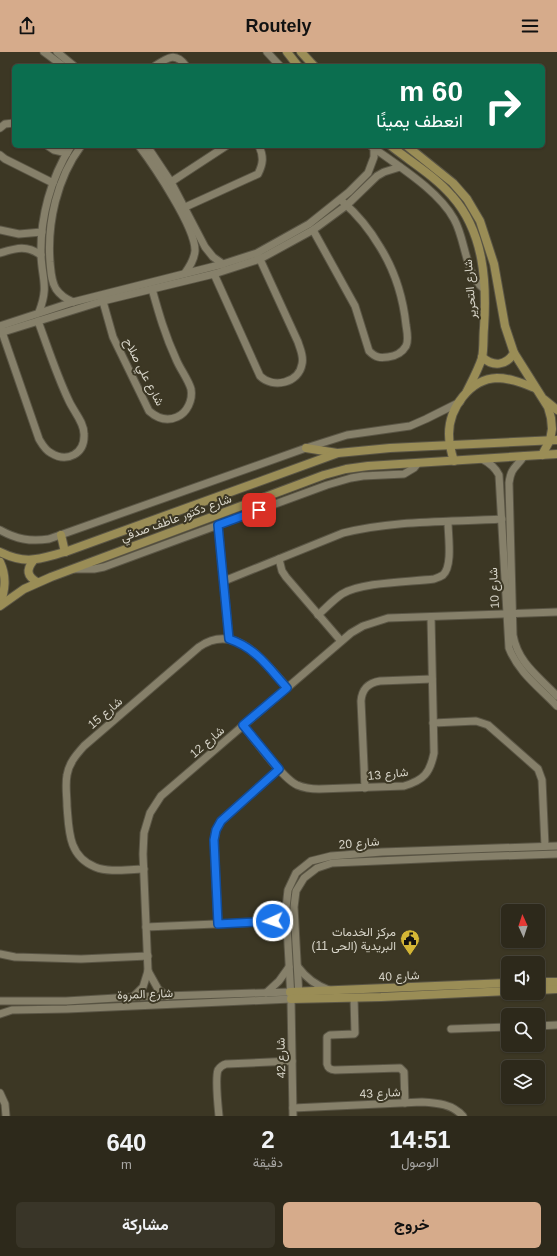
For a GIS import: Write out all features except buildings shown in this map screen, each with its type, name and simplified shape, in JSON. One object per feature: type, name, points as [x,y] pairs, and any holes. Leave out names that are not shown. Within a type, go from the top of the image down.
[{"type":"street","points":[[44,52],[59,64]]},
{"type":"street","points":[[57,52],[72,64]]},
{"type":"street","points":[[267,52],[278,64]]},
{"type":"street","points":[[287,52],[298,64]]},
{"type":"street","points":[[300,52],[311,63]]},
{"type":"street","points":[[158,64],[171,56],[176,56],[182,59],[185,64]]},
{"type":"street","points":[[0,128],[5,124],[12,123]]},
{"type":"street","points":[[51,148],[61,153],[67,153]]},
{"type":"street","points":[[39,312],[45,292],[41,255],[42,232],[46,206],[53,183],[71,148]]},
{"type":"street","points":[[72,302],[57,290],[52,280],[49,255],[54,208],[68,168],[80,148]]},
{"type":"street","points":[[140,148],[182,208],[206,247],[214,257],[223,264]]},
{"type":"street","points":[[148,148],[171,182],[194,240],[195,252],[192,263],[185,273]]},
{"type":"street","points":[[171,182],[223,148]]},
{"type":"street","points":[[182,208],[258,174],[263,165],[263,155],[260,148]]},
{"type":"street","points":[[0,330],[38,321],[102,298],[185,273],[258,256],[309,224],[340,200],[368,173],[374,157],[372,148]]},
{"type":"street","points":[[373,148],[434,193],[445,205],[461,234],[474,280],[484,289]]},
{"type":"street","name":"شارع التحرير","points":[[394,148],[442,186],[452,196],[469,221],[479,249],[483,270],[484,289],[482,357],[467,391],[450,423],[449,445],[454,461]]},
{"type":"street","name":"شارع التحرير","points":[[409,148],[453,183],[467,199],[477,216],[485,234],[494,264],[505,326],[514,353],[542,398]]},
{"type":"street","points":[[0,155],[5,159],[53,183]]},
{"type":"street","points":[[0,330],[39,312],[72,302],[152,289],[214,274],[258,256],[313,230],[346,205],[378,176],[384,172],[400,167]]},
{"type":"street","points":[[313,230],[355,306],[370,351],[374,356],[380,358],[396,356],[405,347],[407,335],[405,314],[396,279],[389,262],[372,234],[340,200]]},
{"type":"street","points":[[46,206],[54,208]]},
{"type":"street","points":[[0,230],[19,234],[42,232]]},
{"type":"street","points":[[0,253],[17,248],[26,248],[34,250],[41,255]]},
{"type":"street","points":[[214,274],[260,376],[269,382],[277,384],[284,383],[298,374],[302,366],[302,356],[298,342],[258,256]]},
{"type":"street","name":"شارع علي صلاح","points":[[102,298],[113,337],[149,411],[157,418],[167,420],[178,417],[184,412],[189,405],[191,388],[176,361],[160,321],[152,289]]},
{"type":"street","points":[[0,330],[43,447],[51,453],[59,456],[77,454],[82,447],[84,440],[82,424],[69,401],[38,321]]},
{"type":"street","points":[[482,357],[491,363],[502,364],[511,358],[514,353]]},
{"type":"street","points":[[467,391],[479,382],[496,378],[514,380],[535,388]]},
{"type":"street","points":[[542,398],[557,410]]},
{"type":"street","points":[[542,398],[548,407],[554,440],[542,455]]},
{"type":"street","points":[[0,530],[23,540],[36,541],[48,539],[347,435],[410,426],[460,402]]},
{"type":"street","name":"شارع دكتور عاطف صدقي","points":[[0,552],[10,557],[33,561],[65,552],[338,453],[390,448],[554,440]]},
{"type":"street","points":[[306,448],[338,453]]},
{"type":"street","name":"شارع دكتور عاطف صدقي","points":[[0,606],[24,589],[37,582],[346,469],[368,466],[557,454]]},
{"type":"street","name":"شارع 10","points":[[524,456],[514,466],[510,474],[509,483],[509,648],[513,659],[521,669],[557,706]]},
{"type":"street","name":"شارع 10","points":[[481,459],[489,462],[499,475],[510,615],[515,646],[519,656],[557,696]]},
{"type":"street","points":[[74,569],[89,570],[104,567],[339,481],[363,476],[404,474],[414,468],[418,463]]},
{"type":"street","points":[[224,581],[342,533],[358,529],[396,524],[502,519]]},
{"type":"street","points":[[318,615],[342,594],[353,589],[365,586],[434,579],[442,575],[448,568],[448,522]]},
{"type":"street","points":[[218,525],[229,639],[240,643],[255,652],[287,688]]},
{"type":"street","points":[[61,535],[65,552]]},
{"type":"street","points":[[279,559],[282,571],[286,577],[341,642]]},
{"type":"street","points":[[33,561],[29,566],[28,573],[32,579],[37,582]]},
{"type":"street","points":[[0,562],[3,569],[5,582],[4,594],[0,606]]},
{"type":"street","name":"شارع 12","points":[[133,997],[143,987],[148,971],[144,833],[150,813],[161,796],[351,632],[363,626],[388,618],[510,615],[557,612]]},
{"type":"street","name":"شارع 13","points":[[243,725],[286,778],[296,785],[308,789],[404,786],[416,782],[426,775],[432,765],[434,753],[431,617]]},
{"type":"street","name":"شارع 15","points":[[144,869],[108,870],[94,866],[82,859],[74,847],[69,834],[67,805],[67,775],[69,769],[73,759],[84,746],[199,646],[215,639],[229,639]]},
{"type":"street","points":[[365,788],[361,693],[366,686],[372,682],[432,679]]},
{"type":"street","points":[[433,723],[476,722],[488,726],[538,769],[542,780],[543,847],[541,854]]},
{"type":"street","points":[[218,924],[214,840],[216,830],[221,821],[279,769]]},
{"type":"street","name":"شارع 20","points":[[295,995],[289,966],[287,921],[288,890],[296,873],[311,862],[331,856],[382,852],[557,846]]},
{"type":"street","name":"شارع 20","points":[[295,995],[297,966],[294,907],[296,891],[304,878],[317,868],[332,863],[557,854]]},
{"type":"street","points":[[146,927],[287,921]]},
{"type":"street","points":[[0,954],[15,957],[81,959],[148,956]]},
{"type":"street","points":[[266,993],[279,981],[289,966]]},
{"type":"street","points":[[297,966],[311,982],[331,990]]},
{"type":"street","name":"شارع 12","points":[[148,971],[158,989],[167,996]]},
{"type":"street","points":[[545,982],[557,982]]},
{"type":"street","name":"شارع 40","points":[[295,995],[331,990],[501,983]]},
{"type":"street","points":[[545,990],[557,989]]},
{"type":"street","name":"شارع 40","points":[[295,995],[354,998],[501,991]]},
{"type":"street","name":"شارع المروة","points":[[0,1001],[66,1001],[133,997],[266,993],[295,995]]},
{"type":"street","name":"شارع المروة","points":[[0,1014],[12,1010],[67,1009],[295,995]]},
{"type":"street","name":"شارع 42","points":[[293,1112],[292,1061],[295,995]]},
{"type":"street","points":[[354,998],[355,1033],[330,1035],[327,1037],[328,1067],[331,1070],[400,1068],[404,1072],[405,1103]]},
{"type":"street","points":[[545,1026],[557,1025]]},
{"type":"street","points":[[452,1029],[501,1027]]},
{"type":"street","points":[[218,1116],[217,1075],[222,1066],[226,1064],[292,1061]]},
{"type":"street","points":[[0,1093],[5,1104],[6,1116]]},
{"type":"street","name":"شارع 43","points":[[293,1112],[405,1103],[443,1103],[458,1111],[463,1116]]},
{"type":"place","name":"مركز الخدمات البريدية (الحى 11)","points":[[410,956]]},
{"type":"route","points":[[259,510],[218,525],[229,639],[240,643],[255,652],[287,688],[243,725],[279,769],[221,821],[216,830],[214,840],[218,924],[273,921]]}]
